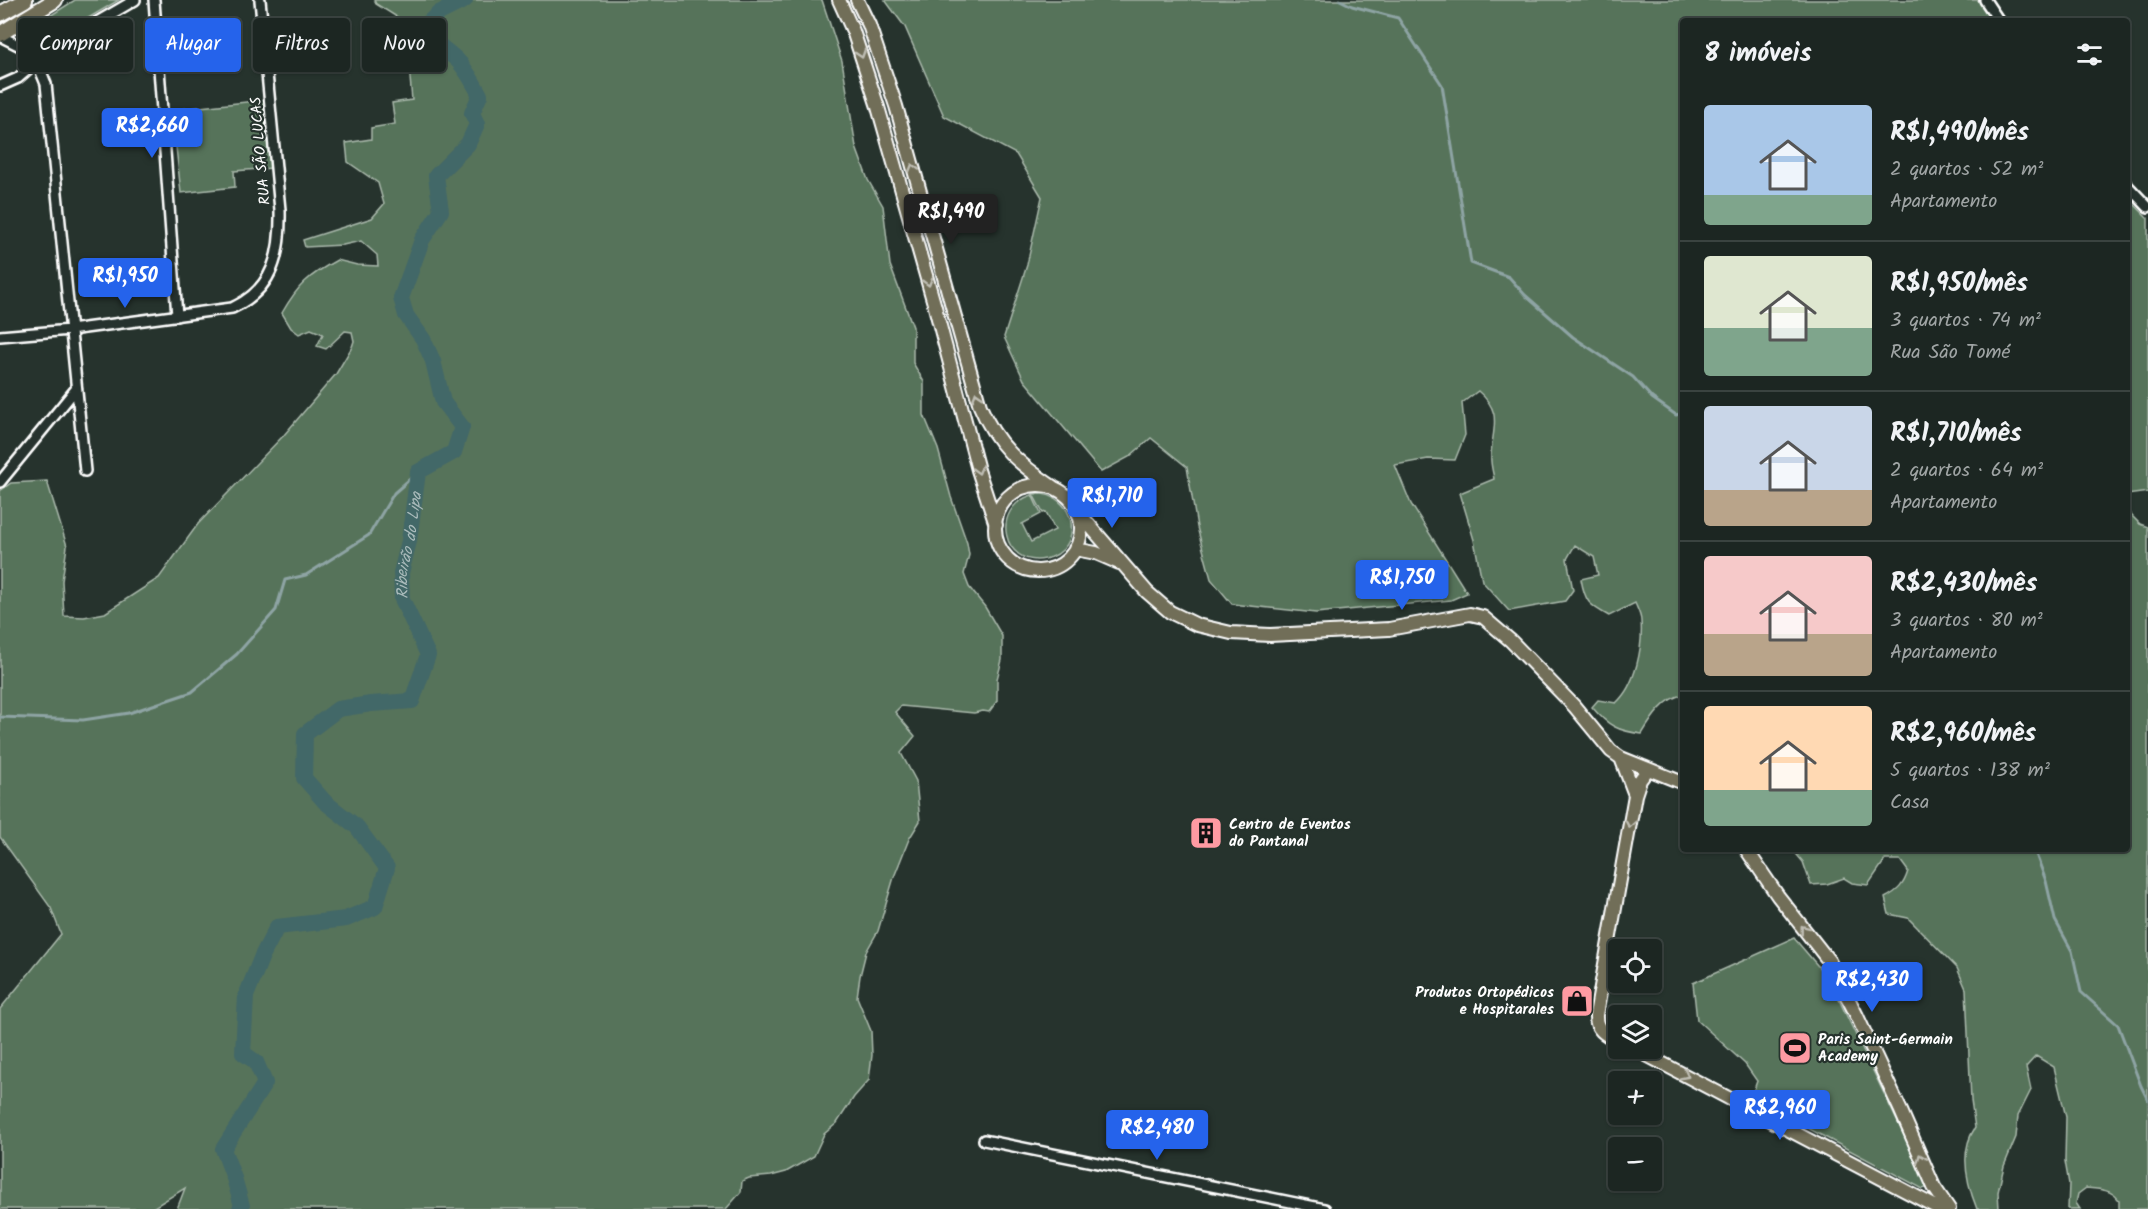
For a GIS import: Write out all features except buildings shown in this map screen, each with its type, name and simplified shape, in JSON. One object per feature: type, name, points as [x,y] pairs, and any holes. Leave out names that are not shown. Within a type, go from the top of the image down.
[{"type":"highway","points":[[0,14],[25,0]]},
{"type":"highway","points":[[27,18],[55,0]]},
{"type":"highway","points":[[0,35],[18,24]]},
{"type":"main road","points":[[839,0],[853,31],[878,107],[935,307],[978,470],[1004,554],[1015,564],[1029,569],[1043,570],[1058,566],[1075,549],[1081,533],[1078,512]]},
{"type":"main road","points":[[857,0],[869,25],[896,106],[974,384],[986,419],[1008,452],[1028,470],[1069,498],[1078,512],[1148,592],[1170,612],[1197,625],[1231,633],[1270,635],[1389,629],[1470,614],[1483,617],[1511,641],[1574,706],[1611,751],[1621,758],[1680,782]]},
{"type":"main road","points":[[996,525],[1002,506],[1015,492],[1034,485],[1053,487]]},
{"type":"main road","points":[[1075,549],[1096,553],[1123,565]]},
{"type":"main road","points":[[1621,758],[1635,795]]},
{"type":"main road","points":[[1608,1035],[1595,1023],[1596,1015],[1635,795],[1640,780],[1648,770]]},
{"type":"main road","points":[[1748,852],[1778,896],[1819,948],[1839,980],[1934,1187],[1949,1209]]},
{"type":"main road","points":[[1654,1059],[1940,1209]]},
{"type":"main road","points":[[1924,1200],[1934,1187]]},
{"type":"street","points":[[104,18],[135,0]]},
{"type":"street","points":[[0,336],[70,330],[177,316],[154,0]]},
{"type":"street","name":"RUA SÃO LUCAS","points":[[177,316],[232,308],[245,302],[256,293],[269,276],[277,258],[280,210],[260,0]]},
{"type":"street","points":[[1985,0],[1997,18]]},
{"type":"street","points":[[0,35],[18,45]]},
{"type":"street","points":[[0,86],[26,72]]},
{"type":"street","points":[[41,72],[46,84],[85,471]]},
{"type":"street","points":[[2130,187],[2146,200]]},
{"type":"street","points":[[0,482],[76,389]]},
{"type":"street","points":[[984,1140],[1325,1209]]},
{"type":"green space","points":[[75,0],[119,0],[88,18],[47,18]]},
{"type":"green space","points":[[374,0],[822,0],[842,61],[856,147],[868,180],[883,206],[890,265],[913,327],[913,363],[924,382],[924,415],[938,449],[967,543],[969,555],[964,574],[969,587],[985,607],[1002,636],[1002,660],[997,679],[997,701],[989,712],[974,713],[901,706],[895,712],[915,736],[901,753],[916,781],[920,821],[909,839],[894,877],[878,931],[866,952],[860,976],[857,997],[871,1031],[872,1055],[869,1080],[854,1097],[837,1123],[824,1134],[814,1156],[786,1172],[742,1181],[741,1192],[726,1209],[177,1209],[185,1188],[151,1209],[0,1209],[0,1009],[61,934],[51,908],[0,837],[0,491],[11,483],[47,481],[67,546],[62,581],[64,616],[84,617],[105,613],[159,578],[198,524],[284,435],[336,374],[352,347],[354,341],[352,332],[345,331],[326,349],[317,346],[323,334],[311,329],[299,334],[291,328],[282,313],[293,295],[318,271],[337,260],[357,265],[378,266],[377,255],[361,241],[343,245],[305,247],[303,240],[372,218],[384,204],[378,183],[348,162],[346,143],[371,139],[371,128],[395,124],[392,103],[412,100],[409,72],[446,72],[446,18],[399,18],[376,4]]},
{"type":"green space","points":[[885,0],[1981,0],[1987,9],[1986,18],[1680,18],[1680,696],[1664,704],[1642,734],[1614,726],[1603,719],[1592,707],[1598,700],[1616,703],[1629,686],[1637,665],[1641,631],[1640,616],[1635,603],[1609,616],[1592,606],[1586,598],[1581,579],[1598,575],[1594,557],[1575,545],[1567,559],[1573,590],[1565,601],[1509,611],[1482,581],[1474,540],[1460,493],[1494,479],[1491,459],[1494,414],[1491,406],[1478,391],[1462,403],[1465,435],[1455,460],[1428,459],[1395,465],[1411,504],[1467,593],[1451,600],[1316,613],[1232,604],[1211,579],[1197,527],[1187,467],[1151,438],[1129,457],[1101,472],[1024,380],[1004,337],[1027,265],[1042,197],[1016,154],[944,116],[905,27]]},
{"type":"green space","points":[[266,100],[272,168],[234,171],[235,187],[181,193],[172,110]]},
{"type":"green space","points":[[2130,200],[2148,218],[2148,492],[2130,495]]},
{"type":"green space","points":[[1033,494],[1048,495],[1059,501],[1067,511],[1071,522],[1071,534],[1067,545],[1058,554],[1045,559],[1031,559],[1019,555],[1011,546],[1007,535],[1006,523],[1010,512],[1018,502],[1032,495],[1041,514],[1022,524],[1031,542],[1055,530]]},
{"type":"green space","points":[[2130,514],[2140,524],[2148,527],[2148,1209],[2119,1209],[2119,1200],[2112,1194],[2104,1190],[2086,1188],[2078,1194],[2076,1203],[2080,1209],[2068,1209],[2069,1184],[2065,1161],[2066,1117],[2054,1067],[2036,1056],[2026,1067],[2031,1090],[2018,1116],[2016,1137],[2004,1166],[1998,1192],[1999,1209],[1977,1209],[1966,1168],[1967,1147],[1975,1128],[1971,1100],[1966,989],[1957,968],[1908,918],[1889,914],[1885,898],[1900,887],[1908,871],[1900,860],[1885,860],[1868,885],[1852,883],[1844,878],[1827,884],[1811,885],[1803,862],[1795,852],[2130,852]]},
{"type":"green space","name":"Paris Saint-Germain Academy","points":[[1794,938],[1829,979],[1924,1177],[1926,1188],[1923,1189],[1751,1098],[1757,1081],[1745,1064],[1697,1020],[1693,983]]},
{"type":"waterway","name":"Ribeirão do Lipa","points":[[240,1209],[242,1206],[223,1149],[265,1083],[256,1062],[243,1053],[246,996],[262,956],[277,927],[346,919],[375,907],[387,868],[357,827],[325,802],[304,778],[305,734],[338,709],[412,701],[428,655],[402,599],[401,573],[409,541],[418,472],[454,452],[462,427],[443,402],[433,361],[423,339],[406,315],[401,298],[422,240],[441,211],[436,176],[468,144],[477,124],[472,113],[480,95],[463,67],[432,36],[428,23],[439,13],[465,0]]},
{"type":"waterway","points":[[1340,0],[1352,6],[1398,18],[1442,85],[1471,263],[1509,277],[1525,295],[1573,337],[1633,377],[1652,398],[1676,415],[1680,414]]},
{"type":"waterway","points":[[0,717],[83,720],[129,713],[192,692],[237,654],[276,610],[285,580],[306,575],[369,535],[394,493],[418,472]]},
{"type":"waterway","points":[[2035,852],[2046,881],[2055,920],[2072,951],[2081,992],[2118,1025],[2148,1100]]},
{"type":"place","name":"Centro de Eventos do Pantanal","points":[[1206,833]]},
{"type":"place","name":"Produtos Ortopédicos e Hospitarales","points":[[1577,1001]]},
{"type":"place","name":"Paris Saint-Germain Academy","points":[[1795,1048]]}]
